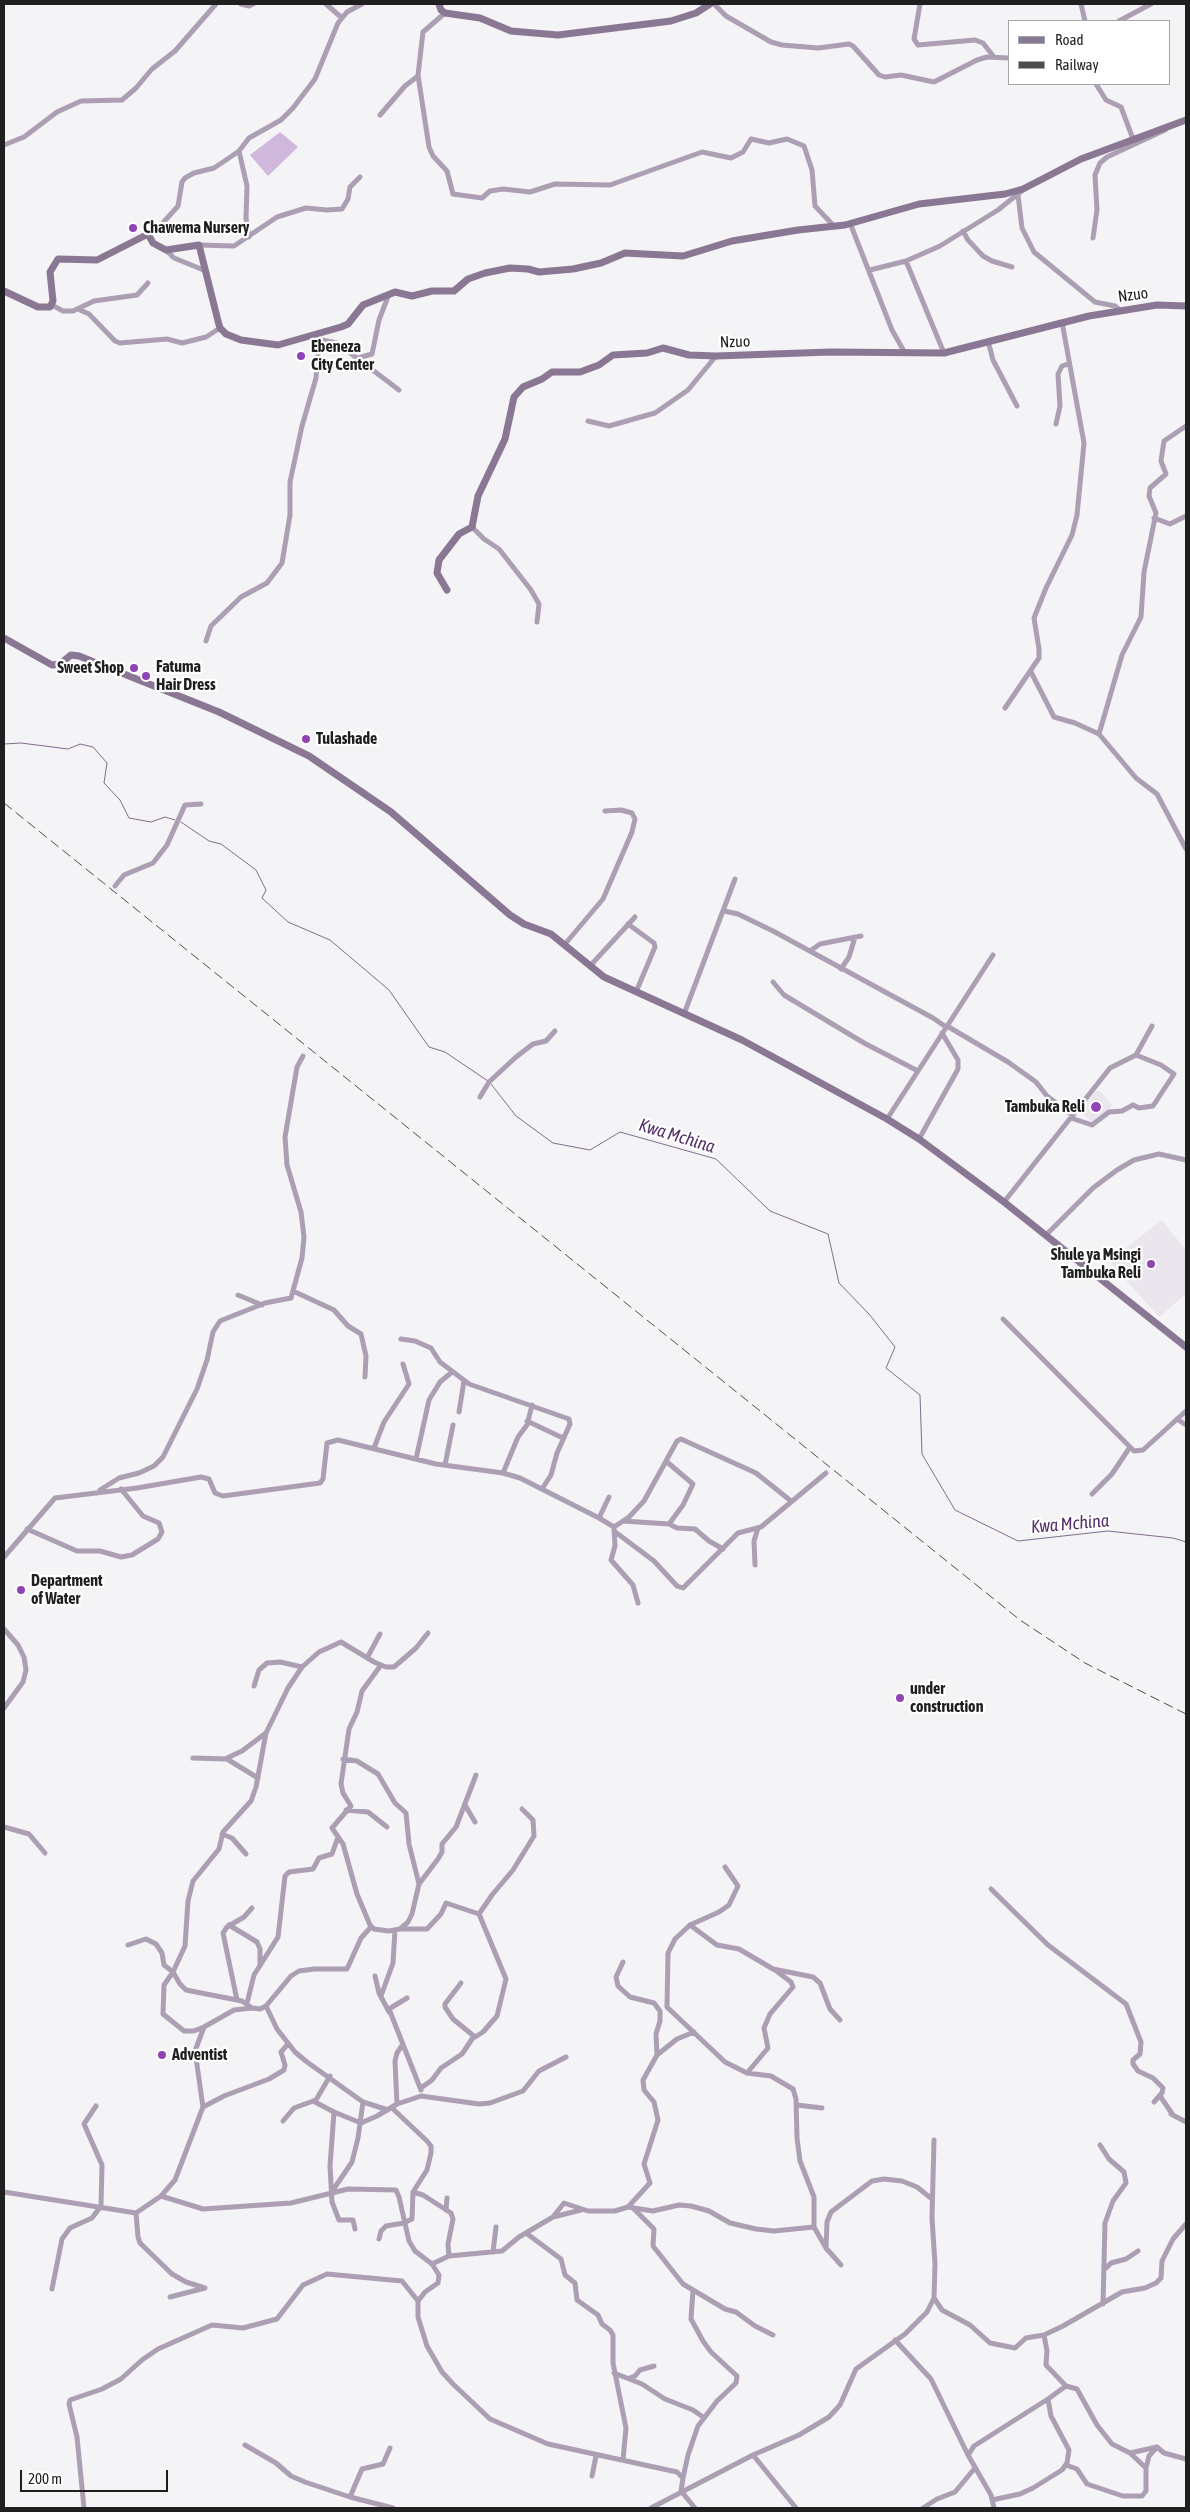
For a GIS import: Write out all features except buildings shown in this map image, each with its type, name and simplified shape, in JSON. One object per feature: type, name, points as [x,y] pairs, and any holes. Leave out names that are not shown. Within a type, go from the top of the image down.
[{"type":"street","points":[[4,145],[24,137],[57,112],[81,101],[122,100],[136,88],[152,69],[175,51],[216,4]]},
{"type":"street","points":[[241,4],[249,6],[253,4]]},
{"type":"street","points":[[326,4],[342,18]]},
{"type":"street","points":[[52,305],[50,272],[58,259],[97,260],[148,234],[162,224],[178,206],[182,182],[185,178],[194,173],[214,168],[239,151],[249,138],[281,120],[306,92],[321,66],[342,18],[352,8],[362,4]]},
{"type":"street","points":[[439,4],[445,13],[480,18],[521,34],[558,36],[671,21],[696,13],[710,4]]},
{"type":"street","points":[[714,4],[726,16],[771,42],[782,45],[818,48],[849,44],[879,75],[885,77],[901,75],[934,82],[976,60],[994,57],[1008,58]]},
{"type":"street","points":[[920,4],[914,39],[918,45],[975,40],[983,43],[994,57]]},
{"type":"street","points":[[1081,4],[1085,20]]},
{"type":"street","points":[[1121,20],[1151,4]]},
{"type":"street","points":[[445,13],[423,32],[419,48],[418,76],[429,147],[433,156],[446,168],[450,190],[455,195],[478,198],[486,196],[490,191],[503,189],[530,192],[555,184],[610,185],[702,152],[730,158],[743,152],[751,139],[769,143],[788,139],[804,146],[812,170],[815,206],[834,226]]},
{"type":"street","points":[[380,115],[405,86],[418,76]]},
{"type":"street","points":[[1097,85],[1106,100],[1121,107],[1132,139]]},
{"type":"street","points":[[199,245],[220,328],[226,334],[241,340],[273,345],[285,344],[307,336],[331,331],[348,324],[363,305],[389,294],[402,292],[412,296],[432,291],[454,291],[476,275],[510,268],[539,272],[573,269],[602,263],[626,253],[683,256],[732,240],[834,226],[920,204],[988,197],[1023,189],[1081,159],[1186,120]]},
{"type":"street","points":[[1093,238],[1097,210],[1095,175],[1100,163],[1107,157],[1159,134],[1170,127]]},
{"type":"street","points":[[239,151],[248,186],[246,218],[249,237]]},
{"type":"street","points":[[166,250],[199,245],[230,247],[286,213],[306,208],[342,209],[348,199],[350,187],[360,177]]},
{"type":"street","points":[[870,270],[906,261],[940,246],[1018,195],[1023,189]]},
{"type":"street","points":[[1018,195],[1022,228],[1034,252],[1095,302],[1115,306],[1120,310]]},
{"type":"street","points":[[850,223],[892,330],[905,354]]},
{"type":"street","points":[[963,231],[968,240],[983,256],[1012,267]]},
{"type":"street","points":[[148,234],[153,243],[166,250],[174,258],[206,271]]},
{"type":"street","points":[[906,261],[944,353]]},
{"type":"street","points":[[80,310],[94,301],[137,295],[148,283]]},
{"type":"street","points":[[4,291],[38,307],[52,305],[62,311],[80,310],[89,314],[115,341],[124,344],[167,339],[182,344],[206,337],[220,328]]},
{"type":"street","points":[[358,358],[372,354],[380,317],[389,294]]},
{"type":"street","name":"Nzuo","points":[[472,527],[478,496],[505,439],[514,397],[523,387],[555,371],[580,372],[588,370],[613,355],[647,353],[668,348],[689,355],[716,356],[830,352],[944,353],[988,340],[1120,310],[1158,305],[1186,306]]},
{"type":"street","points":[[1005,708],[1031,672],[1038,658],[1040,649],[1035,628],[1037,609],[1072,535],[1077,515],[1084,442],[1068,364],[1062,322]]},
{"type":"street","points":[[307,336],[337,343],[399,390]]},
{"type":"street","points":[[206,641],[211,626],[240,597],[267,583],[282,563],[290,515],[290,482],[316,378],[319,339]]},
{"type":"street","points":[[988,340],[993,360],[1017,406]]},
{"type":"street","points":[[588,421],[609,426],[655,413],[688,390],[716,356]]},
{"type":"street","points":[[1056,424],[1060,406],[1058,374],[1062,366],[1068,364]]},
{"type":"street","points":[[1099,734],[1122,655],[1141,616],[1144,572],[1156,511],[1150,500],[1150,491],[1152,485],[1166,474],[1161,460],[1164,441],[1186,426]]},
{"type":"street","points":[[1154,518],[1170,524],[1186,516]]},
{"type":"street","points":[[447,590],[438,574],[439,560],[459,534],[472,527],[484,539],[499,549],[531,590],[539,604],[537,622]]},
{"type":"street","points":[[4,638],[52,665],[60,664],[69,655],[76,655],[219,712],[293,747],[391,812],[510,915],[524,924],[551,934],[615,984],[742,1040],[887,1119],[919,1140],[1004,1202],[1185,1345]]},
{"type":"street","points":[[1031,672],[1054,717],[1075,723],[1099,734],[1136,778],[1158,794],[1186,848]]},
{"type":"street","points":[[116,886],[124,875],[153,863],[167,845],[185,805],[201,804]]},
{"type":"street","points":[[565,944],[606,894],[632,832],[634,815],[625,810],[605,811]]},
{"type":"street","points":[[684,1014],[735,879]]},
{"type":"street","points":[[724,911],[755,922],[810,951],[1008,1062],[1036,1082],[1047,1096],[1072,1117],[1092,1125],[1109,1112],[1122,1111],[1133,1105],[1139,1108],[1153,1106],[1174,1074],[1161,1065],[1136,1055]]},
{"type":"street","points":[[590,966],[634,916]]},
{"type":"street","points":[[628,924],[654,943],[655,947],[636,992]]},
{"type":"street","points":[[810,951],[820,944],[858,937],[841,969]]},
{"type":"street","points":[[887,1119],[992,955]]},
{"type":"street","points":[[773,982],[784,995],[864,1043],[918,1071]]},
{"type":"street","points":[[1004,1202],[1110,1068],[1136,1055],[1152,1026]]},
{"type":"street","points":[[480,1097],[489,1082],[516,1057],[533,1044],[546,1041],[555,1031]]},
{"type":"street","points":[[919,1140],[958,1068],[958,1060],[942,1033]]},
{"type":"street","points":[[100,1490],[119,1478],[146,1470],[160,1462],[197,1389],[214,1328],[224,1319],[262,1305],[289,1300],[302,1258],[304,1237],[301,1212],[287,1165],[285,1137],[297,1067],[303,1056]]},
{"type":"street","points":[[1046,1235],[1093,1188],[1134,1160],[1159,1154],[1186,1160]]},
{"type":"street","points":[[293,1291],[334,1310],[349,1327],[361,1334],[366,1356],[365,1377]]},
{"type":"street","points":[[238,1295],[262,1305]]},
{"type":"street","points":[[1003,1319],[1136,1452],[1143,1450],[1186,1411]]},
{"type":"street","points":[[401,1339],[415,1341],[431,1348],[440,1362],[464,1381],[569,1419],[570,1424],[563,1438],[551,1475],[542,1489]]},
{"type":"street","points":[[374,1448],[386,1419],[409,1384],[403,1364]]},
{"type":"street","points":[[416,1459],[429,1400],[440,1382],[452,1372]]},
{"type":"street","points":[[459,1412],[464,1381]]},
{"type":"street","points":[[503,1473],[528,1421],[532,1405]]},
{"type":"street","points":[[1177,1419],[1186,1425]]},
{"type":"street","points":[[528,1421],[563,1438]]},
{"type":"street","points":[[445,1465],[452,1425]]},
{"type":"street","points":[[614,1529],[644,1501],[677,1442],[684,1439],[756,1473],[791,1501]]},
{"type":"street","points":[[4,1557],[55,1498],[204,1476],[209,1479],[216,1494],[226,1496],[320,1483],[323,1479],[328,1441],[346,1440],[416,1459],[503,1473],[542,1489],[599,1518],[654,1561],[680,1588],[687,1586],[738,1533],[758,1528],[813,1486],[826,1473]]},
{"type":"street","points":[[1092,1494],[1112,1474],[1130,1448]]},
{"type":"street","points":[[667,1462],[693,1484],[683,1505],[669,1524]]},
{"type":"street","points":[[27,1529],[77,1551],[100,1551],[121,1557],[138,1552],[162,1535],[161,1529],[159,1524],[144,1516],[121,1489]]},
{"type":"street","points":[[599,1518],[609,1498]]},
{"type":"street","points":[[623,1522],[669,1524],[677,1528],[695,1529],[709,1541],[723,1549]]},
{"type":"street","points":[[755,1565],[754,1541],[758,1528]]},
{"type":"street","points":[[614,1529],[615,1546],[611,1560],[633,1585],[638,1603]]},
{"type":"street","points":[[4,1629],[18,1645],[24,1657],[26,1670],[24,1682],[4,1708]]},
{"type":"street","points":[[371,1926],[361,1938],[347,1969],[314,1968],[299,1971],[291,1976],[266,2006],[260,2009],[234,2010],[194,2031],[184,2031],[163,2014],[164,1985],[174,1972],[185,1946],[188,1901],[193,1884],[219,1849],[222,1834],[249,1804],[258,1778],[266,1734],[288,1688],[302,1668],[319,1652],[339,1642],[345,1643],[374,1662],[396,1667],[416,1648],[428,1633]]},
{"type":"street","points":[[367,1658],[380,1634]]},
{"type":"street","points":[[254,1686],[259,1670],[267,1663],[280,1662],[302,1668]]},
{"type":"street","points":[[374,1662],[376,1670]]},
{"type":"street","points":[[381,1665],[362,1691],[357,1712],[349,1729],[343,1759],[341,1787],[350,1805],[332,1828],[345,1849],[357,1894],[371,1926],[379,1931],[427,1929],[441,1914],[446,1903],[479,1914],[506,1979],[497,2016],[483,2032],[475,2036],[462,2054],[441,2068],[432,2080],[421,2088]]},
{"type":"street","points":[[193,1758],[225,1759],[242,1751],[266,1734]]},
{"type":"street","points":[[225,1759],[258,1778]]},
{"type":"street","points":[[343,1759],[357,1761],[378,1774],[395,1803],[406,1814],[409,1844],[419,1884]]},
{"type":"street","points":[[381,1996],[392,1963],[397,1930],[412,1914],[419,1884],[442,1852],[442,1844],[456,1827],[476,1776]]},
{"type":"street","points":[[465,1805],[475,1822]]},
{"type":"street","points":[[479,1914],[492,1894],[513,1870],[534,1836],[533,1820],[522,1809]]},
{"type":"street","points":[[346,1810],[368,1812],[387,1827]]},
{"type":"street","points":[[4,1827],[29,1834],[45,1853]]},
{"type":"street","points":[[222,1834],[232,1838],[246,1854]]},
{"type":"street","points":[[247,2003],[254,1975],[278,1937],[285,1875],[289,1872],[313,1869],[318,1858],[332,1854],[338,1837]]},
{"type":"street","points":[[725,1867],[737,1882],[735,1896],[729,1905],[719,1912],[690,1925],[675,1939],[668,1953],[666,2003],[669,2009],[713,2053],[747,2073],[771,2076],[788,2085],[794,2091],[797,2104],[797,2138],[800,2161],[814,2197],[814,2227],[826,2248],[841,2265]]},
{"type":"street","points":[[992,1888],[1048,1945],[1126,2004],[1142,2042],[1140,2054],[1133,2060],[1133,2064],[1138,2071],[1160,2083],[1163,2090],[1154,2102]]},
{"type":"street","points":[[237,2000],[236,1988],[223,1939],[224,1931],[229,1925],[244,1917],[252,1908]]},
{"type":"street","points":[[229,1925],[257,1942],[260,1949],[260,1966]]},
{"type":"street","points":[[690,1925],[717,1945],[739,1949],[773,1969],[791,1982],[793,1987],[770,2014],[764,2028],[768,2048],[747,2073]]},
{"type":"street","points":[[128,1945],[149,1939],[162,1953],[164,1964],[174,1972],[180,1984],[186,1990],[237,2000],[247,2003],[252,2008]]},
{"type":"street","points":[[623,1962],[616,1976],[618,1986],[630,1997],[654,2003],[660,2011],[660,2021],[656,2034],[657,2055]]},
{"type":"street","points":[[773,1969],[813,1977],[820,1983],[830,2009],[840,2020]]},
{"type":"street","points":[[375,1976],[381,1996],[421,2088],[421,2096]]},
{"type":"street","points":[[462,1983],[445,2007],[453,2018],[475,2036]]},
{"type":"street","points":[[390,2014],[390,2007],[407,1998]]},
{"type":"street","points":[[266,2006],[275,2025],[288,2044],[307,2062],[330,2076],[363,2102],[390,2109],[431,2146],[427,2170],[413,2192],[412,2218],[404,2223],[386,2226],[381,2231],[379,2239]]},
{"type":"street","points":[[4,2192],[102,2206],[136,2213],[161,2196],[175,2180],[203,2107],[195,2051],[204,2027]]},
{"type":"street","points":[[630,2207],[651,2180],[644,2164],[656,2130],[658,2112],[642,2086],[643,2080],[657,2055],[677,2039],[694,2032]]},
{"type":"street","points":[[203,2107],[284,2070],[285,2065],[281,2052],[288,2044]]},
{"type":"street","points":[[397,2104],[395,2061],[397,2053],[403,2044]]},
{"type":"street","points":[[314,2101],[361,2123],[397,2104],[421,2096],[479,2104],[490,2103],[523,2091],[539,2071],[566,2057]]},
{"type":"street","points":[[283,2121],[294,2108],[314,2101],[330,2076]]},
{"type":"street","points":[[1160,2096],[1172,2115],[1186,2122]]},
{"type":"street","points":[[331,2193],[351,2165],[361,2123],[363,2102]]},
{"type":"street","points":[[797,2104],[822,2108]]},
{"type":"street","points":[[52,2289],[62,2239],[70,2228],[92,2218],[102,2206],[102,2165],[84,2124],[96,2106]]},
{"type":"street","points":[[334,2112],[331,2128],[331,2193],[338,2220],[353,2220],[355,2229]]},
{"type":"street","points":[[652,2508],[681,2491],[753,2455],[799,2435],[829,2417],[840,2405],[856,2369],[920,2321],[927,2312],[934,2298],[936,2264],[932,2199],[934,2140]]},
{"type":"street","points":[[1100,2145],[1109,2159],[1124,2172],[1126,2183],[1113,2201],[1105,2223],[1103,2304]]},
{"type":"street","points":[[826,2248],[828,2222],[831,2212],[872,2181],[884,2179],[902,2180],[917,2187],[932,2199]]},
{"type":"street","points":[[161,2196],[203,2209],[291,2202],[348,2189],[396,2190],[400,2197],[409,2241],[413,2248],[432,2264],[439,2275],[439,2280],[418,2301]]},
{"type":"street","points":[[413,2192],[422,2195],[446,2210],[452,2218],[448,2244],[449,2256]]},
{"type":"street","points":[[446,2210],[447,2198]]},
{"type":"street","points":[[553,2217],[564,2203],[582,2210]]},
{"type":"street","points":[[432,2264],[449,2256],[502,2250],[553,2217],[582,2210],[607,2211],[630,2207],[653,2211],[680,2205],[709,2211],[730,2223],[774,2231],[814,2227]]},
{"type":"street","points":[[630,2207],[654,2229],[653,2246],[683,2284],[725,2309],[736,2312],[773,2336]]},
{"type":"street","points":[[136,2213],[140,2243],[172,2274],[186,2282],[205,2288],[170,2297]]},
{"type":"street","points":[[934,2298],[942,2310],[970,2324],[990,2343],[1015,2348],[1026,2338],[1044,2335],[1122,2292],[1146,2288],[1161,2278],[1162,2260],[1173,2239],[1186,2224]]},
{"type":"street","points":[[494,2252],[496,2227]]},
{"type":"street","points":[[526,2233],[561,2259],[565,2275],[575,2283],[577,2300],[594,2312],[613,2335],[614,2373],[626,2428],[623,2460]]},
{"type":"street","points":[[1105,2268],[1110,2263],[1126,2259],[1138,2251]]},
{"type":"street","points":[[84,2508],[77,2437],[69,2404],[70,2400],[102,2389],[121,2379],[158,2349],[212,2325],[243,2328],[277,2319],[303,2285],[327,2274],[402,2280],[418,2301],[418,2316],[422,2333],[434,2360],[442,2372],[485,2416],[548,2444],[596,2456],[677,2472],[683,2478]]},
{"type":"street","points":[[693,2290],[691,2319],[711,2352],[737,2376],[736,2383],[704,2417],[690,2448],[681,2491],[695,2508]]},
{"type":"street","points":[[1044,2335],[1047,2351],[1046,2365],[1066,2386],[1077,2389],[1097,2425],[1112,2444],[1137,2457],[1146,2468]]},
{"type":"street","points":[[895,2340],[931,2379],[992,2500],[994,2508]]},
{"type":"street","points":[[630,2378],[635,2376],[640,2370],[654,2366]]},
{"type":"street","points":[[614,2373],[630,2378],[665,2399],[693,2410],[704,2417]]},
{"type":"street","points":[[968,2455],[974,2446],[1066,2386]]},
{"type":"street","points":[[992,2500],[1020,2494],[1033,2488],[1066,2465],[1069,2450],[1051,2416],[1048,2399]]},
{"type":"street","points":[[246,2445],[276,2463],[292,2476],[350,2497],[393,2508]]},
{"type":"street","points":[[1130,2453],[1157,2446]]},
{"type":"street","points":[[1066,2465],[1076,2469],[1087,2484],[1134,2498],[1142,2496],[1146,2491],[1146,2468],[1149,2456],[1157,2446]]},
{"type":"street","points":[[1157,2446],[1164,2452],[1186,2459]]},
{"type":"street","points":[[350,2497],[362,2469],[383,2464],[390,2448]]},
{"type":"street","points":[[753,2455],[796,2508]]},
{"type":"street","points":[[592,2476],[596,2456]]},
{"type":"street","points":[[924,2508],[937,2499],[955,2492],[975,2468]]},
{"type":"shaded area","points":[[280,132],[298,147],[268,176],[250,155]]},
{"type":"shaded area","name":"Tambuka Reli","points":[[1098,1090],[1113,1105],[1094,1124],[1079,1110]]},
{"type":"shaded area","points":[[1162,1220],[1186,1250],[1186,1294],[1159,1317],[1109,1261]]},
{"type":"waterway","name":"Kwa Mchina","points":[[4,744],[21,743],[68,749],[80,744],[93,747],[107,763],[104,783],[120,800],[129,818],[151,822],[165,817],[175,820]]},
{"type":"waterway","name":"Kwa Mchina","points":[[181,822],[209,841],[221,844],[256,870],[266,890],[262,898],[288,922],[330,940],[389,990],[429,1047],[445,1052],[488,1081]]},
{"type":"waterway","name":"Kwa Mchina","points":[[491,1084],[516,1116],[553,1143],[590,1150],[620,1132],[716,1159],[770,1211],[828,1234],[839,1283],[869,1314],[895,1347],[886,1368],[920,1395],[922,1454],[955,1510],[1018,1541],[1108,1531],[1173,1538],[1186,1542]]},
{"type":"railway","points":[[4,803],[1020,1620],[1085,1663],[1186,1714]]},
{"type":"place","name":"Chawema Nursery","points":[[133,228]]},
{"type":"place","name":"Ebeneza City Center","points":[[301,356]]},
{"type":"place","name":"Sweet Shop","points":[[134,668]]},
{"type":"place","name":"Fatuma Hair Dress","points":[[146,676]]},
{"type":"place","name":"Tulashade","points":[[306,739]]},
{"type":"place","name":"Tambuka Reli","points":[[1096,1107]]},
{"type":"place","name":"Shule ya Msingi Tambuka Reli","points":[[1151,1264]]},
{"type":"place","name":"Department of Water","points":[[21,1590]]},
{"type":"place","name":"under construction","points":[[900,1698]]},
{"type":"place","name":"Adventist","points":[[162,2055]]}]
